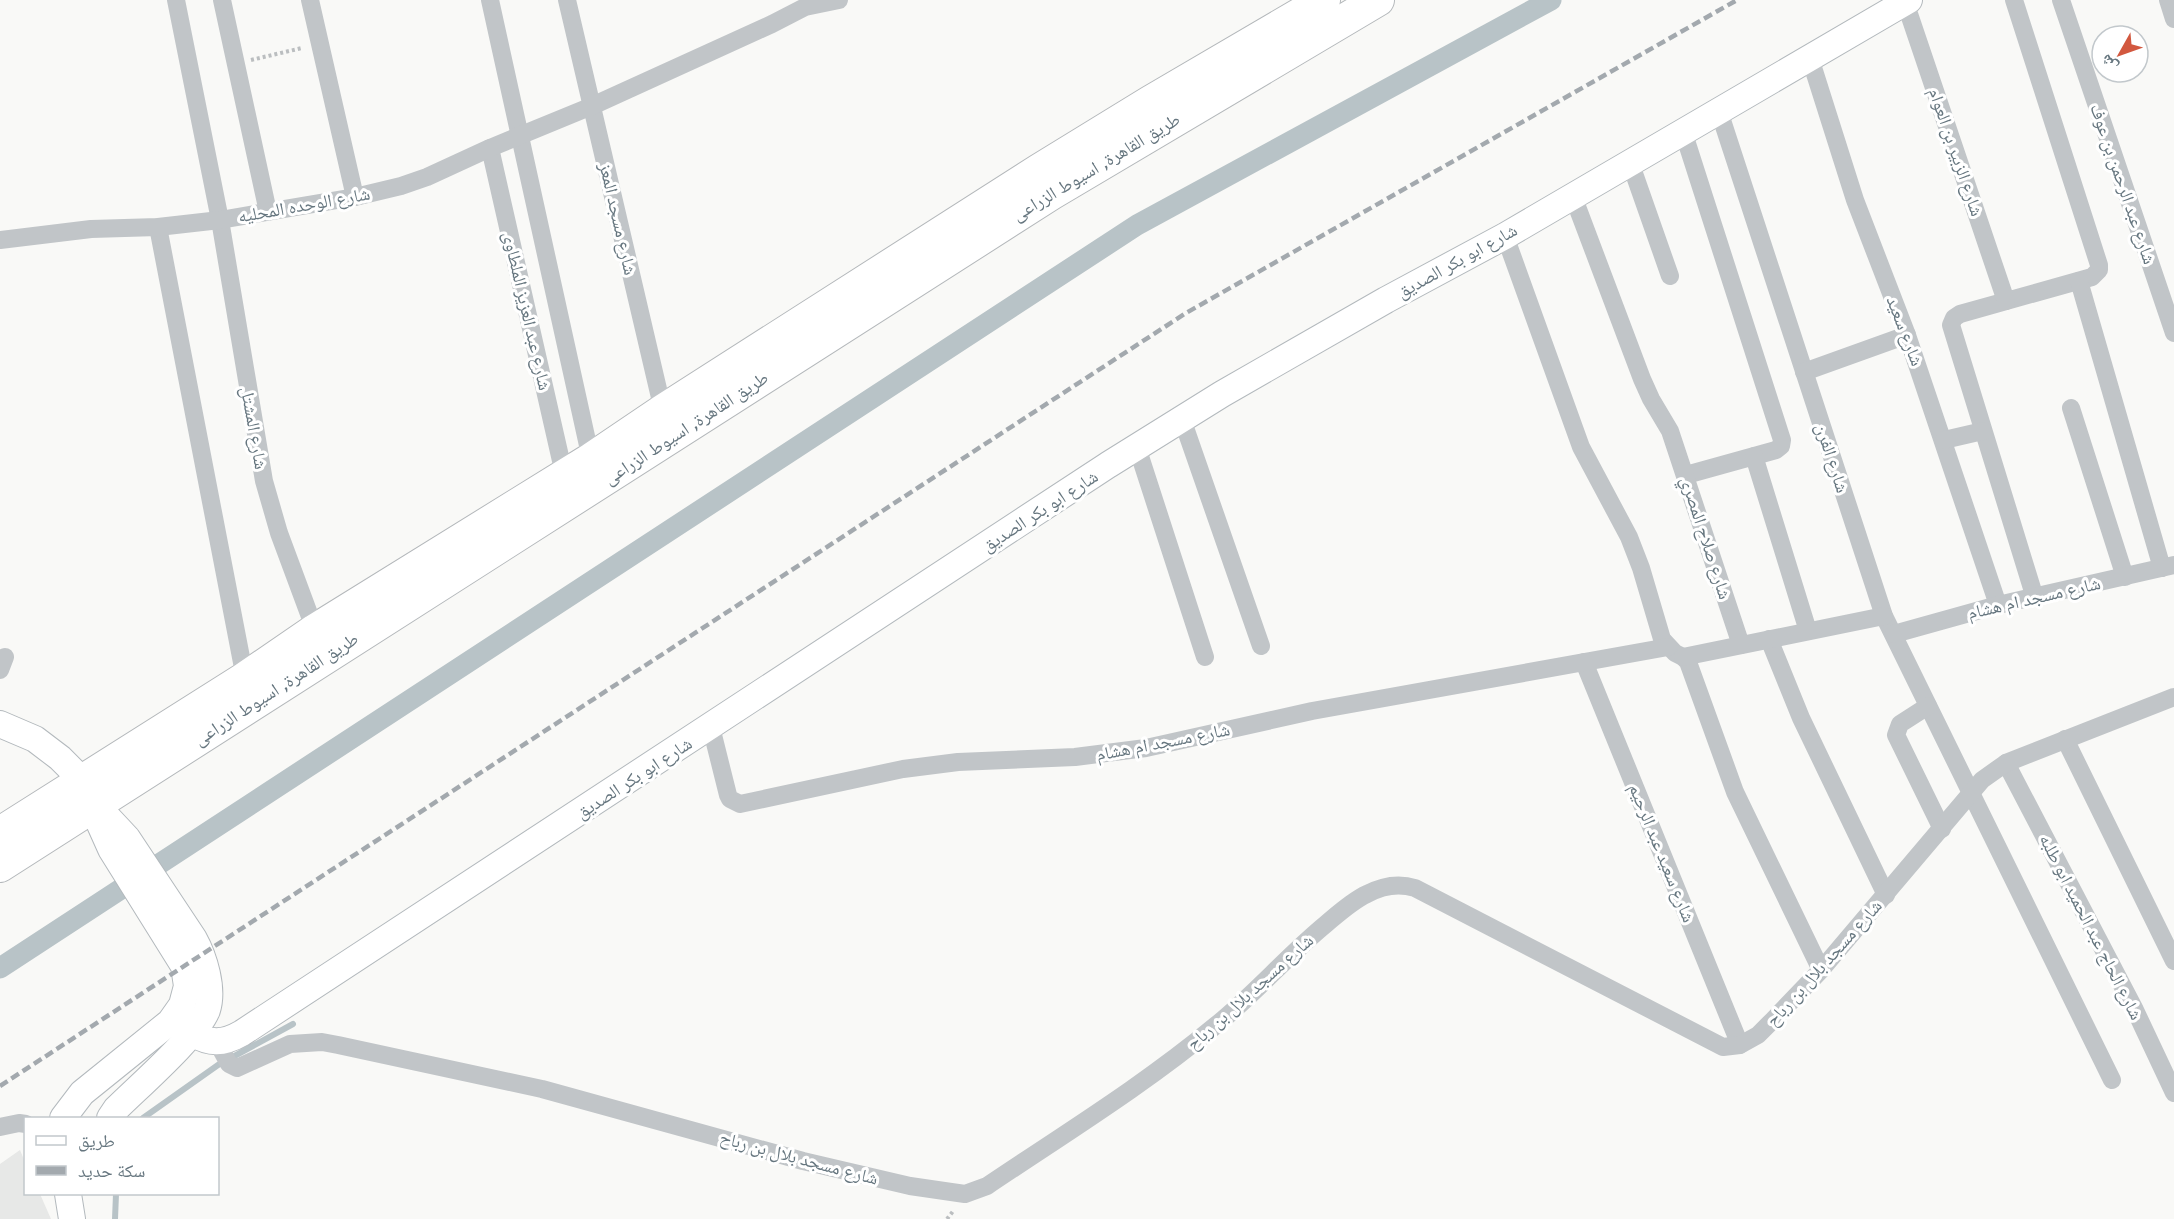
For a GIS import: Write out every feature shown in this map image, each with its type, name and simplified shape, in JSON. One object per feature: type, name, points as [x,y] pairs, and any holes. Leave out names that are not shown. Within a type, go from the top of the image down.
[{"type":"highway","name":"طريق القاهرة, اسيوط الزراعى","points":[[1157,114],[1324,0]]},
{"type":"highway","name":"طريق القاهرة, اسيوط الزراعى","points":[[0,833],[89,793],[666,424],[1039,170],[1157,114],[1378,0]]},
{"type":"highway","name":"طريق القاهرة, اسيوط الزراعى","points":[[0,866],[89,793],[245,678],[315,630],[564,474],[666,424]]},
{"type":"street","name":"شارع المشتل","points":[[176,0],[220,220],[264,481],[279,533],[315,630]]},
{"type":"street","points":[[222,0],[268,212]]},
{"type":"street","points":[[310,0],[356,197]]},
{"type":"street","points":[[490,0],[591,459]]},
{"type":"street","name":"شارع مسجد المعز","points":[[567,0],[666,424]]},
{"type":"street","name":"شارع الوحده المحليه","points":[[0,240],[91,229],[158,227],[220,220],[356,197],[414,182],[592,106],[742,38],[796,10],[839,0]]},
{"type":"street","points":[[2014,0],[2099,265],[2096,274],[2079,281],[1960,314],[1954,318],[1951,325],[2035,598]]},
{"type":"street","name":"شارع عبد الرحمن بن عوف","points":[[2061,0],[2174,333]]},
{"type":"street","points":[[2168,0],[2174,19]]},
{"type":"street","name":"شارع ابو بكر الصديق","points":[[223,1054],[230,1040],[1137,447],[1306,345],[1504,236],[1907,1]]},
{"type":"street","name":"شارع الزبير بن العوام","points":[[1907,1],[2006,301]]},
{"type":"street","name":"شارع سعيد","points":[[1810,58],[1855,200],[1907,335],[1998,605]]},
{"type":"street","name":"شارع الفرن","points":[[1719,111],[1884,616],[2112,1080]]},
{"type":"street","points":[[1683,131],[1782,440],[1779,448],[1686,475]]},
{"type":"street","name":"شارع عبد العزيز الملطاوى","points":[[490,148],[564,474]]},
{"type":"street","points":[[1630,162],[1670,276]]},
{"type":"street","name":"شارع صلاح المصري","points":[[1573,196],[1642,379],[1670,431],[1741,645]]},
{"type":"street","points":[[158,227],[245,678]]},
{"type":"street","points":[[1504,236],[1587,460],[1629,537],[1641,568],[1659,631],[1675,652],[1688,662],[1736,792],[1821,970]]},
{"type":"street","points":[[2079,281],[2168,566]]},
{"type":"street","points":[[1804,372],[1907,335]]},
{"type":"street","points":[[2071,408],[2125,577]]},
{"type":"street","points":[[1182,419],[1261,646]]},
{"type":"street","points":[[1944,440],[1983,431]]},
{"type":"street","points":[[1137,447],[1205,657]]},
{"type":"street","points":[[1754,456],[1808,631]]},
{"type":"street","name":"شارع مسجد ام هشام","points":[[1894,634],[1998,605],[2168,566]]},
{"type":"street","name":"شارع مسجد ام هشام","points":[[711,727],[728,795],[740,804],[903,769],[958,762],[1075,758],[1146,748],[1312,711],[1584,662],[1741,645],[1884,616]]},
{"type":"street","points":[[1769,639],[1801,718],[1886,895]]},
{"type":"street","name":"شارع سعيد عبد الرحيم","points":[[1584,662],[1740,1045]]},
{"type":"street","name":"شارع مسجد بلال بن رباح","points":[[223,1054],[233,1067],[242,1067],[276,1049],[291,1044],[330,1043],[542,1089],[803,1161],[910,1186],[965,1194],[987,1186],[1176,1058],[1218,1024],[1342,910],[1366,894],[1390,886],[1405,885],[1426,894],[1723,1047],[1740,1045],[1758,1035],[1821,970],[1993,770],[2065,739],[2174,697]]},
{"type":"street","points":[[1928,706],[1900,724],[1896,735],[1942,829]]},
{"type":"street","points":[[1,726],[35,739],[60,758],[89,793],[98,820],[119,843],[184,945],[187,986],[182,1005],[170,1022],[82,1093],[64,1117]]},
{"type":"street","points":[[2065,739],[2174,961]]},
{"type":"street","name":"شارع الحاج عبد الحميد ابو طلبه","points":[[2006,763],[2135,1010],[2174,1093]]},
{"type":"street","points":[[111,1117],[116,1109],[191,1033],[207,1009],[209,981],[202,953],[184,945]]},
{"type":"street","points":[[191,1033],[223,1054]]},
{"type":"street","points":[[0,1127],[24,1124]]},
{"type":"street","points":[[68,1195],[72,1219]]},
{"type":"path","points":[[237,64],[321,44]]},
{"type":"shaded area","points":[[20,1150],[24,1160],[24,1195],[40,1195],[51,1219],[0,1219],[0,1164]]},
{"type":"waterway","points":[[0,968],[1137,225],[1551,0]]},
{"type":"waterway","points":[[144,1117],[218,1065],[293,1024]]},
{"type":"waterway","points":[[115,1219],[116,1195]]},
{"type":"railway","points":[[0,1086],[1186,313],[1737,0]]}]
